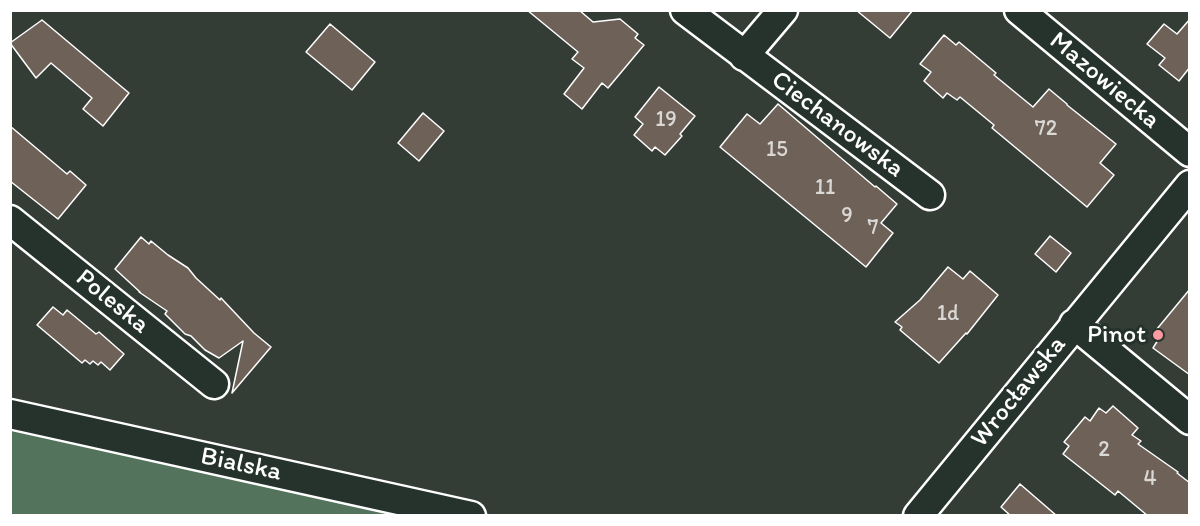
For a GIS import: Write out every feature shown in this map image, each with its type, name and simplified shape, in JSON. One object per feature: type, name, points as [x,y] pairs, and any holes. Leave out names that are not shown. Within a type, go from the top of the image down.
[{"type":"street","name":"Ciechanowska","points":[[685,10],[930,195]]},
{"type":"street","name":"Ciechanowska","points":[[744,56],[783,10]]},
{"type":"street","name":"Mazowiecka","points":[[1019,10],[1190,152]]},
{"type":"street","name":"Wrocławska","points":[[918,516],[1190,185]]},
{"type":"street","name":"Poleska","points":[[10,220],[214,384]]},
{"type":"street","points":[[1074,324],[1190,420]]},
{"type":"street","name":"Bialska","points":[[10,414],[471,516]]},
{"type":"green space","points":[[11,430],[401,515],[11,515]]},
{"type":"building","points":[[527,10],[579,10],[593,22],[620,19],[638,34],[635,38],[644,45],[608,88],[602,83],[582,109],[564,94],[584,68],[572,59],[578,52]]},
{"type":"building","points":[[856,10],[913,10],[890,38]]},
{"type":"building","points":[[1190,19],[1190,67],[1179,81],[1159,65],[1165,58],[1147,44],[1164,24],[1177,34]]},
{"type":"building","points":[[42,20],[129,93],[103,126],[83,109],[92,98],[51,63],[36,78],[10,43]]},
{"type":"building","points":[[330,24],[375,62],[352,90],[306,52]]},
{"type":"building","points":[[944,35],[956,45],[959,42],[1033,107],[1049,89],[1116,144],[1100,163],[1114,175],[1087,207],[992,128],[994,125],[960,97],[957,100],[947,93],[943,98],[924,81],[931,72],[920,64]]},
{"type":"building","points":[[659,87],[695,116],[680,134],[682,136],[665,155],[655,147],[652,151],[634,135],[643,124],[635,117]]},
{"type":"building","points":[[778,104],[897,204],[881,223],[893,233],[866,267],[720,147],[747,114],[760,124]]},
{"type":"building","points":[[423,113],[444,131],[419,161],[398,143]]},
{"type":"building","points":[[10,126],[67,174],[70,171],[86,185],[58,219],[10,181]]},
{"type":"building","points":[[1050,236],[1071,253],[1056,272],[1035,254]]},
{"type":"building","points":[[141,237],[149,244],[151,241],[188,268],[271,347],[232,393],[243,341],[219,358],[205,350],[191,336],[185,334],[165,314],[167,311],[139,292],[115,269]]},
{"type":"building","points":[[948,267],[963,279],[970,271],[998,295],[967,334],[939,363],[900,330],[902,327],[895,322],[920,300]]},
{"type":"building","points":[[1190,289],[1190,375],[1153,348],[1158,340],[1152,335]]},
{"type":"building","points":[[53,307],[63,315],[67,310],[96,334],[99,332],[124,354],[110,370],[101,362],[98,365],[93,361],[90,364],[85,360],[82,363],[37,325]]},
{"type":"building","points":[[1113,406],[1138,428],[1132,435],[1141,441],[1138,444],[1190,483],[1190,516],[1148,516],[1118,491],[1115,495],[1063,454],[1069,446],[1064,442],[1085,417],[1090,421],[1099,408],[1106,413]]},
{"type":"building","points":[[1020,484],[1057,516],[1011,516],[1001,507]]},
{"type":"place","name":"Pinot","points":[[1158,335]]}]
